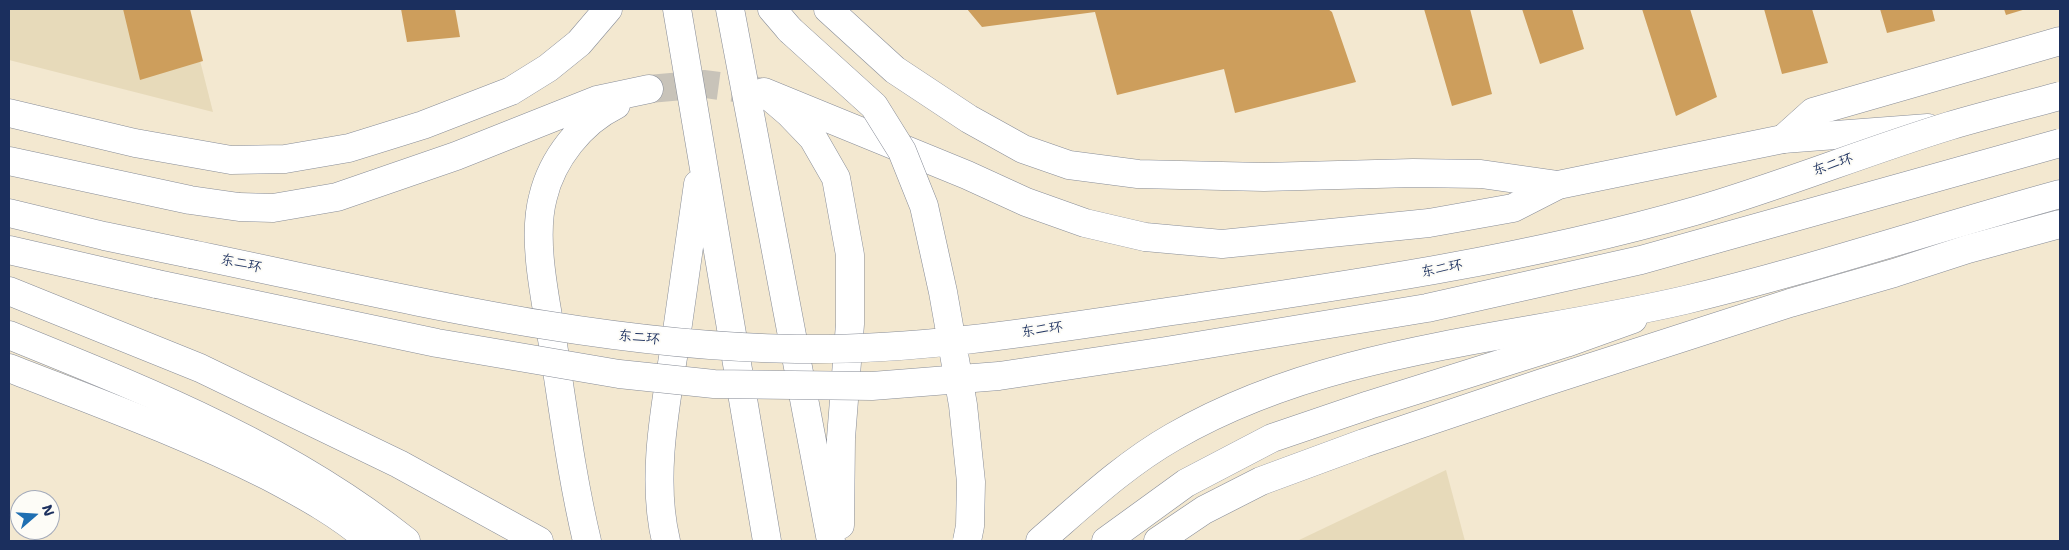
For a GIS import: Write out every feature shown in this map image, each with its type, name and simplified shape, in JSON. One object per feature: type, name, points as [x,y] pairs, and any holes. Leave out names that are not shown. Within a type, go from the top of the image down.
[{"type":"main road","points":[[677,9],[767,541]]},
{"type":"main road","points":[[730,9],[831,541]]},
{"type":"main road","points":[[772,9],[790,30],[874,106],[902,150],[924,206],[943,292],[963,405],[970,482],[970,526],[966,541]]},
{"type":"main road","points":[[828,9],[894,70],[969,120],[1022,148],[1068,165],[1138,174],[1264,176],[1413,173],[1481,174],[1558,185]]},
{"type":"main road","points":[[9,113],[135,143],[231,160],[285,158],[349,148],[423,125],[511,91],[548,68],[571,49],[608,10]]},
{"type":"main road","points":[[1783,139],[1813,112],[2060,40]]},
{"type":"main road","points":[[9,161],[190,200],[239,207],[273,208],[337,197],[456,156],[597,100],[649,89],[610,108],[587,124],[560,156],[542,197],[539,252],[576,496],[587,541]]},
{"type":"main road","points":[[840,541],[841,438],[850,324],[850,255],[836,178],[813,138],[789,113],[764,92],[967,175],[1026,202],[1085,223],[1145,237],[1222,244],[1429,223],[1513,208],[1558,185],[1783,139],[1949,126]]},
{"type":"main road","name":"东二环","points":[[9,214],[104,236],[530,324],[714,346],[854,349],[1028,333],[1342,286],[1510,256],[1694,211],[1949,126],[2060,96]]},
{"type":"main road","points":[[9,250],[316,318],[542,362],[619,374],[714,384],[872,386],[999,376],[1166,351],[1427,308],[1641,260],[2060,143]]},
{"type":"main road","points":[[666,541],[660,517],[661,463],[666,403],[701,155]]},
{"type":"main road","points":[[1040,541],[1117,473],[1173,437],[1234,405],[1290,383],[1362,363],[1686,300],[1880,247],[2060,194]]},
{"type":"main road","points":[[1158,541],[1204,510],[1261,481],[1364,443],[1523,389],[1790,303],[1968,249],[2060,224]]},
{"type":"main road","points":[[9,291],[200,368],[399,464],[539,541]]},
{"type":"main road","points":[[1106,541],[1186,483],[1272,438],[1369,405],[1566,343],[1686,300]]},
{"type":"main road","points":[[9,335],[202,417],[292,464],[376,517],[406,541]]},
{"type":"main road","points":[[9,368],[219,452],[300,493],[351,525],[370,541]]},
{"type":"shaded area","points":[[9,9],[187,9],[213,112],[9,60]]},
{"type":"shaded area","points":[[1446,470],[1465,541],[1297,541]]},
{"type":"building","points":[[123,9],[190,9],[203,61],[140,80]]},
{"type":"building","points":[[401,9],[455,9],[460,37],[407,42]]},
{"type":"building","points":[[967,9],[1328,9],[1332,12],[1356,82],[1235,113],[1224,69],[1117,95],[1095,12],[982,27]]},
{"type":"building","points":[[1424,9],[1470,9],[1492,94],[1452,106]]},
{"type":"building","points":[[1522,9],[1572,9],[1584,49],[1540,64]]},
{"type":"building","points":[[1642,9],[1690,9],[1717,97],[1676,116]]},
{"type":"building","points":[[1764,9],[1812,9],[1828,63],[1782,74]]},
{"type":"building","points":[[1880,9],[1932,9],[1935,21],[1887,33]]},
{"type":"building","points":[[2004,9],[2026,9],[2006,15]]},
{"type":"tunnel","points":[[649,89],[705,84],[764,92]]}]
